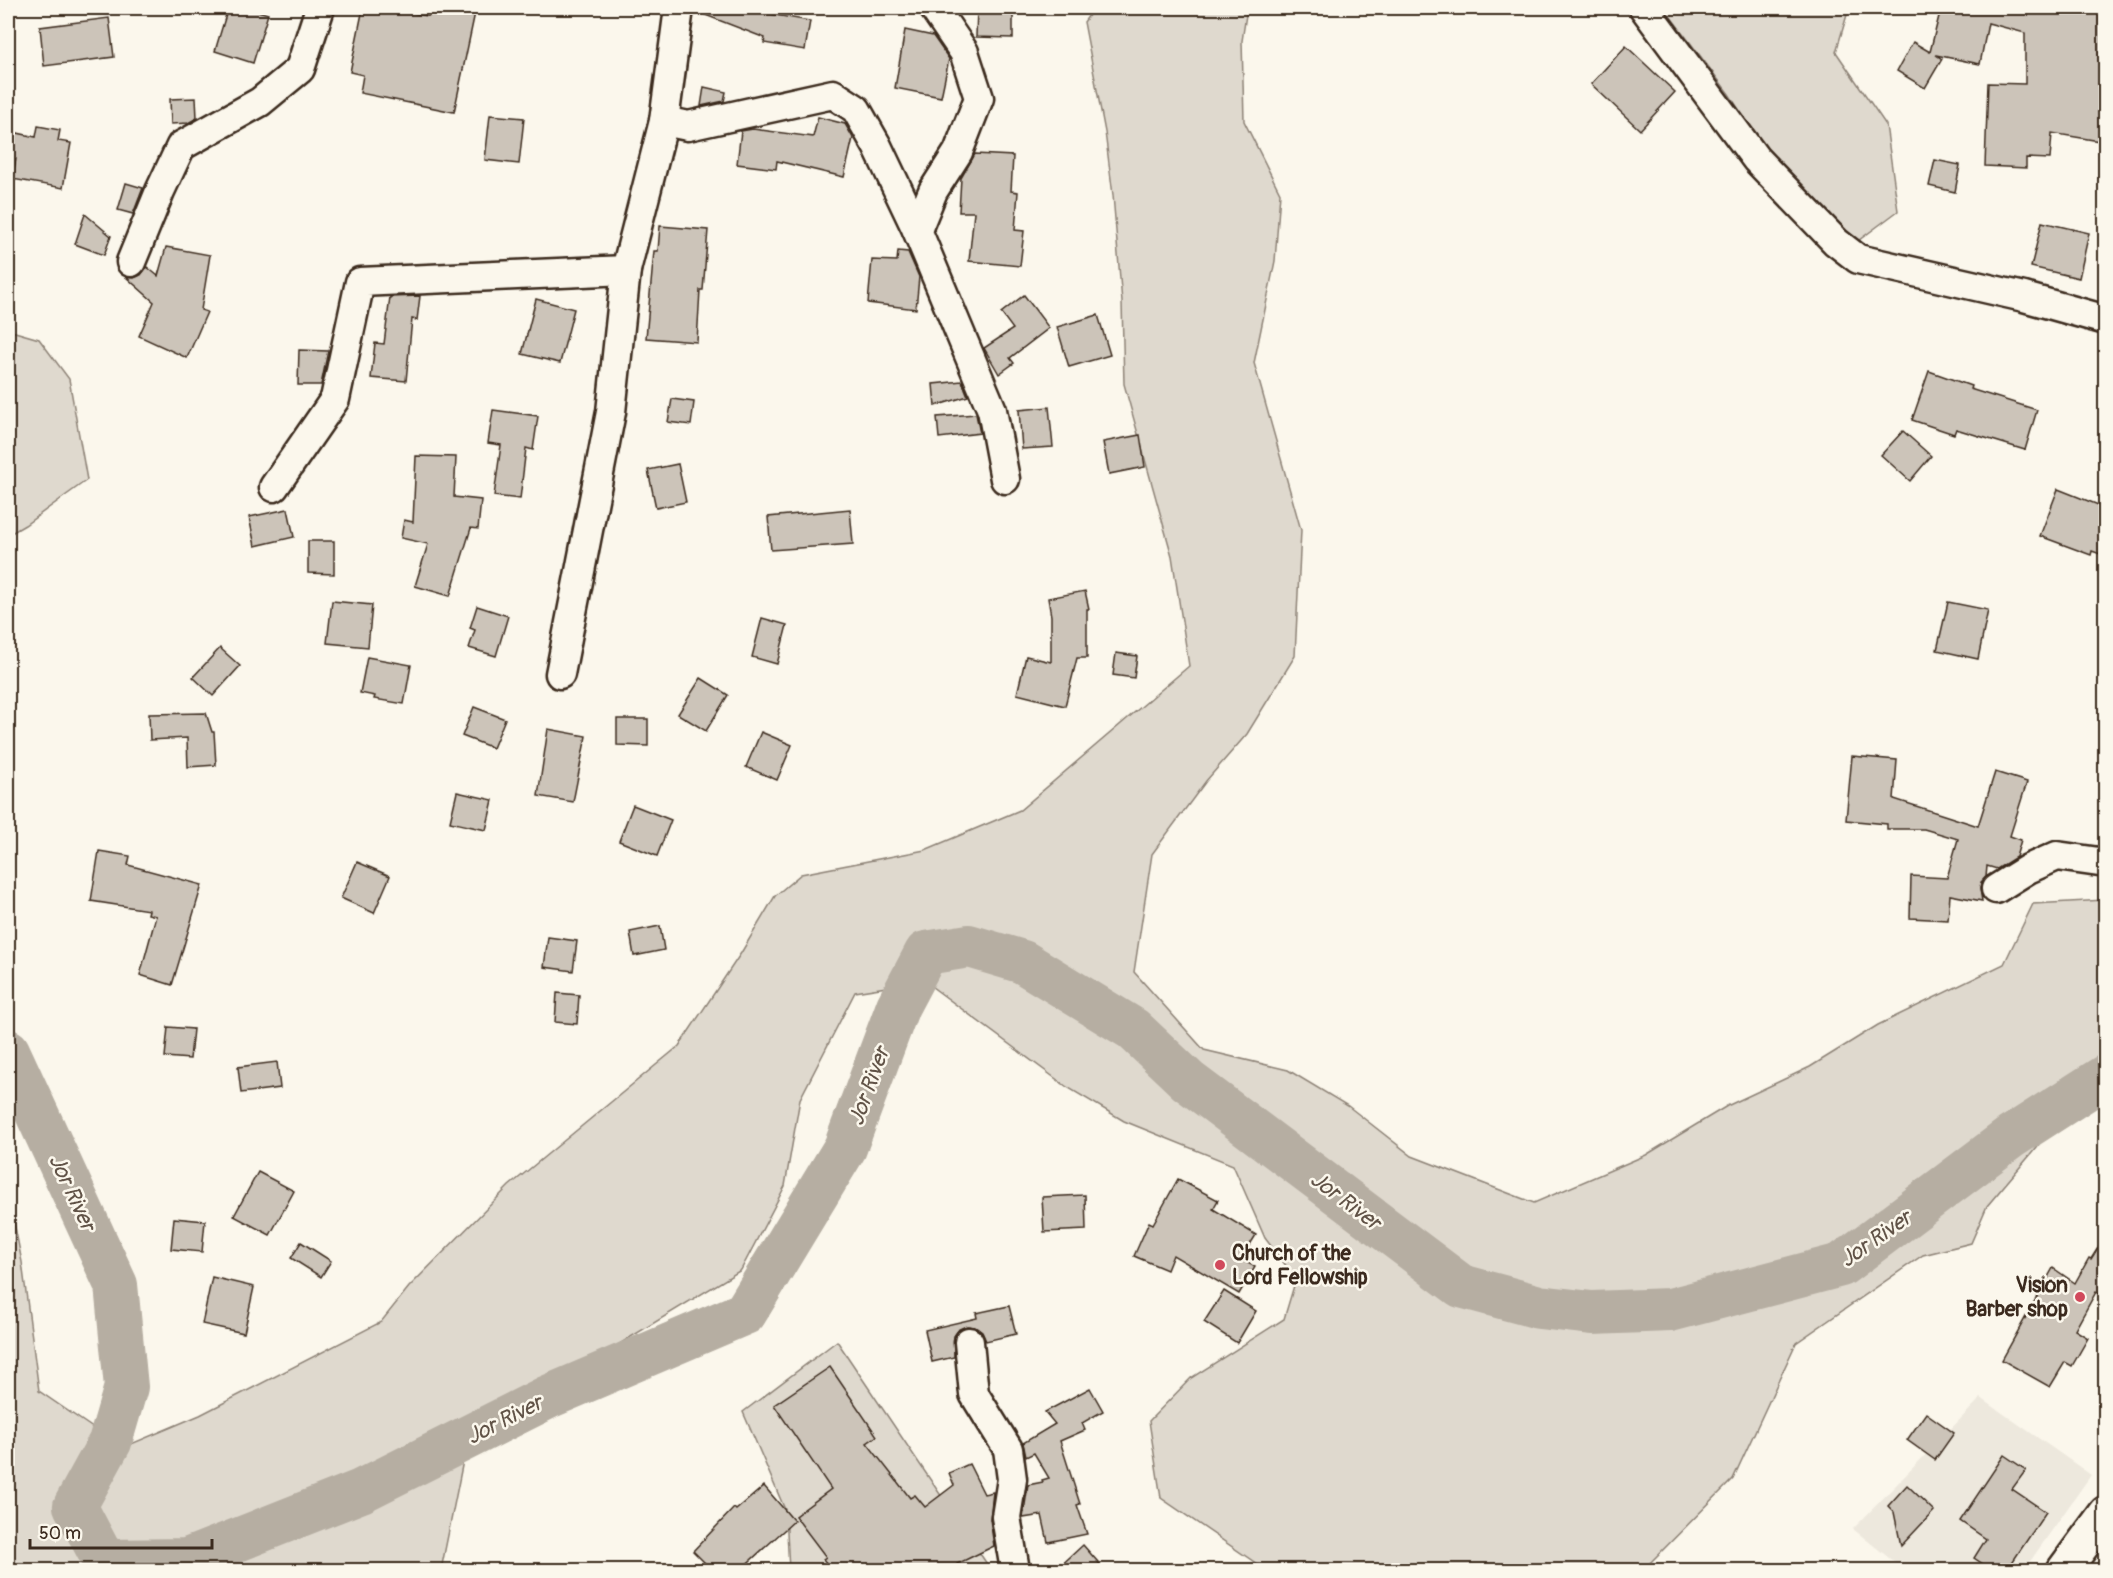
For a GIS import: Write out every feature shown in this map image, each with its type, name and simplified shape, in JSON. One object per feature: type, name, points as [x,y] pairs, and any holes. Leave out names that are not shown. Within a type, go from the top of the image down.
[{"type":"highway","points":[[2064,1570],[2106,1513]]},
{"type":"street","points":[[132,262],[160,191],[181,146],[260,102],[300,69],[320,8]]},
{"type":"street","points":[[560,674],[611,412],[626,270],[664,121],[679,8]]},
{"type":"street","points":[[917,230],[933,191],[958,152],[979,98],[964,52],[934,8]]},
{"type":"street","points":[[1644,8],[1756,159],[1836,242],[1857,259],[2025,297],[2106,320]]},
{"type":"street","points":[[664,121],[688,126],[832,94],[856,109],[877,146],[917,230],[992,410],[1005,479]]},
{"type":"street","points":[[274,487],[335,399],[360,282],[626,270]]},
{"type":"street","points":[[1996,889],[2028,869],[2057,856],[2106,863]]},
{"type":"street","points":[[969,1342],[974,1394],[1008,1449],[1012,1479],[1006,1517],[1015,1570]]},
{"type":"shaded area","points":[[1094,8],[1247,8],[1242,41],[1244,121],[1280,193],[1275,261],[1254,363],[1301,530],[1295,656],[1247,734],[1206,781],[1152,854],[1134,972],[1204,1050],[1288,1070],[1348,1106],[1412,1156],[1534,1203],[1646,1155],[1727,1106],[1810,1067],[1878,1025],[2004,964],[2033,904],[2105,900],[2105,1072],[2063,1112],[1987,1206],[1971,1243],[1923,1255],[1796,1343],[1733,1479],[1643,1570],[1266,1570],[1161,1498],[1149,1421],[1191,1378],[1284,1319],[1296,1279],[1265,1238],[1233,1165],[1124,1121],[1067,1087],[924,981],[855,992],[800,1099],[785,1186],[741,1270],[468,1436],[441,1570],[8,1570],[8,1192],[22,1262],[39,1391],[122,1448],[200,1415],[381,1322],[409,1287],[509,1186],[679,1046],[741,953],[775,896],[801,874],[925,850],[1020,810],[1189,666],[1172,556],[1124,384],[1122,302],[1113,195],[1105,132],[1084,22]]},
{"type":"shaded area","points":[[1664,8],[1849,8],[1836,52],[1886,125],[1898,211],[1855,243],[1785,181],[1729,94]]},
{"type":"shaded area","points":[[8,330],[39,339],[69,379],[87,480],[8,535]]},
{"type":"shaded area","points":[[837,1341],[991,1570],[789,1570],[786,1512],[743,1412]]},
{"type":"shaded area","points":[[1981,1398],[2091,1475],[2024,1570],[1904,1570],[1853,1529]]},
{"type":"building","points":[[228,8],[248,8],[268,14],[253,63],[215,51]]},
{"type":"building","points":[[363,8],[388,8],[428,16],[429,8],[476,8],[454,112],[360,93],[363,75],[350,72]]},
{"type":"building","points":[[695,8],[735,8],[810,21],[805,50],[764,43],[765,38],[695,11]]},
{"type":"building","points":[[977,8],[1013,8],[1013,38],[976,37]]},
{"type":"building","points":[[1941,8],[2106,8],[2106,142],[2052,133],[2050,159],[2026,158],[2026,168],[1985,166],[1988,83],[2025,84],[2025,33],[1988,23],[1980,64],[1936,55],[1942,59],[1925,88],[1897,71],[1913,42],[1930,52]]},
{"type":"building","points":[[109,18],[114,57],[44,66],[40,27]]},
{"type":"building","points":[[905,30],[933,36],[949,59],[941,97],[895,88]]},
{"type":"building","points":[[1626,46],[1675,92],[1640,130],[1591,84]]},
{"type":"building","points":[[704,87],[726,92],[724,101],[701,106]]},
{"type":"building","points":[[196,98],[197,118],[188,123],[171,124],[170,99]]},
{"type":"building","points":[[490,115],[524,118],[519,164],[485,160]]},
{"type":"building","points":[[818,117],[845,124],[853,138],[844,177],[777,161],[776,169],[737,164],[741,131],[753,129],[813,137]]},
{"type":"building","points":[[38,126],[60,130],[58,141],[71,143],[63,188],[12,179],[16,159],[8,158],[8,131],[36,137]]},
{"type":"building","points":[[975,154],[1013,156],[1011,191],[1018,192],[1015,230],[1024,231],[1020,266],[969,261],[974,212],[959,212],[961,178]]},
{"type":"building","points":[[1935,160],[1960,165],[1955,192],[1929,186]]},
{"type":"building","points":[[126,183],[143,188],[133,214],[118,210]]},
{"type":"building","points":[[85,214],[111,236],[104,255],[75,244]]},
{"type":"building","points":[[2042,222],[2089,233],[2079,278],[2031,267]]},
{"type":"building","points":[[660,226],[708,230],[703,290],[700,290],[697,342],[646,338],[654,251],[658,251]]},
{"type":"building","points":[[166,247],[210,255],[201,310],[207,312],[187,358],[139,336],[154,302],[126,277],[134,278],[141,275],[147,267],[158,276]]},
{"type":"building","points":[[898,251],[908,252],[919,277],[916,309],[868,303],[872,260],[897,261]]},
{"type":"building","points":[[1024,295],[1049,328],[1010,358],[1014,363],[999,374],[984,348],[1013,329],[1001,313]]},
{"type":"building","points":[[420,296],[417,320],[412,319],[406,381],[371,378],[375,343],[384,344],[390,297]]},
{"type":"building","points":[[536,299],[574,309],[560,363],[522,354]]},
{"type":"building","points":[[1098,315],[1110,355],[1069,367],[1057,327]]},
{"type":"building","points":[[299,350],[328,351],[321,385],[298,385]]},
{"type":"building","points":[[1929,371],[1971,386],[1970,389],[2037,410],[2025,450],[1956,429],[1954,434],[1912,420]]},
{"type":"building","points":[[962,381],[968,396],[935,406],[933,384]]},
{"type":"building","points":[[672,399],[694,402],[691,425],[668,422]]},
{"type":"building","points":[[1049,407],[1053,447],[1022,449],[1019,410]]},
{"type":"building","points":[[493,410],[538,416],[533,450],[526,448],[520,499],[494,496],[501,445],[488,443]]},
{"type":"building","points":[[976,414],[980,433],[939,438],[937,417]]},
{"type":"building","points":[[1903,431],[1931,456],[1910,481],[1881,455]]},
{"type":"building","points":[[1140,435],[1145,467],[1109,474],[1103,442]]},
{"type":"building","points":[[416,456],[456,457],[454,497],[481,500],[478,529],[471,528],[450,596],[415,586],[428,544],[401,538],[404,520],[413,522]]},
{"type":"building","points":[[678,464],[686,502],[656,508],[648,470]]},
{"type":"building","points":[[2058,489],[2106,508],[2106,556],[2092,551],[2091,555],[2040,536]]},
{"type":"building","points":[[288,509],[294,537],[255,546],[249,517]]},
{"type":"building","points":[[850,509],[853,544],[771,550],[768,517]]},
{"type":"building","points":[[308,541],[334,541],[334,574],[308,573]]},
{"type":"building","points":[[1085,591],[1089,609],[1087,609],[1087,658],[1077,658],[1065,706],[1017,694],[1026,656],[1051,662],[1051,616],[1048,598]]},
{"type":"building","points":[[332,601],[372,605],[368,647],[327,643]]},
{"type":"building","points":[[1948,602],[1988,610],[1978,659],[1937,650]]},
{"type":"building","points":[[477,606],[508,616],[496,656],[469,648],[475,630],[470,628]]},
{"type":"building","points":[[762,618],[787,625],[777,664],[752,657]]},
{"type":"building","points":[[220,648],[240,666],[213,696],[193,677]]},
{"type":"building","points":[[1116,653],[1137,656],[1134,678],[1113,675]]},
{"type":"building","points":[[367,657],[411,665],[404,704],[374,699],[375,696],[360,693]]},
{"type":"building","points":[[701,678],[728,695],[706,731],[678,714]]},
{"type":"building","points":[[474,707],[505,719],[493,748],[462,736]]},
{"type":"building","points":[[206,713],[212,732],[214,732],[216,765],[188,767],[187,738],[150,740],[149,714]]},
{"type":"building","points":[[617,719],[648,719],[648,746],[617,745]]},
{"type":"building","points":[[548,729],[586,736],[573,802],[538,796]]},
{"type":"building","points":[[761,732],[792,745],[777,780],[746,767]]},
{"type":"building","points":[[1852,756],[1897,760],[1894,799],[1978,826],[1995,772],[2027,782],[2010,836],[2021,840],[2016,857],[1997,869],[1987,866],[1986,877],[1981,882],[1980,889],[1982,901],[1950,895],[1948,920],[1910,918],[1911,876],[1947,878],[1958,839],[1924,829],[1887,829],[1887,824],[1846,820]]},
{"type":"building","points":[[457,792],[493,800],[486,830],[450,822]]},
{"type":"building","points":[[633,805],[671,820],[657,856],[619,841]]},
{"type":"building","points":[[99,851],[130,856],[128,865],[202,885],[172,985],[140,975],[156,916],[148,914],[149,910],[91,901]]},
{"type":"building","points":[[357,862],[390,876],[374,913],[341,898]]},
{"type":"building","points":[[660,926],[664,950],[634,956],[630,932]]},
{"type":"building","points":[[548,937],[577,941],[573,971],[544,967]]},
{"type":"building","points":[[557,993],[579,995],[577,1024],[555,1022]]},
{"type":"building","points":[[168,1027],[193,1029],[190,1059],[165,1057]]},
{"type":"building","points":[[277,1062],[280,1088],[241,1093],[238,1067]]},
{"type":"building","points":[[258,1172],[294,1191],[270,1235],[234,1216]]},
{"type":"building","points":[[1178,1179],[1218,1200],[1213,1209],[1256,1235],[1241,1259],[1255,1267],[1239,1294],[1173,1255],[1167,1270],[1134,1256],[1149,1222],[1153,1224]]},
{"type":"building","points":[[1085,1195],[1086,1230],[1044,1232],[1042,1197]]},
{"type":"building","points":[[174,1218],[205,1221],[202,1252],[171,1249]]},
{"type":"building","points":[[2106,1235],[2106,1298],[2096,1292],[2075,1330],[2088,1338],[2072,1366],[2065,1362],[2050,1387],[2002,1360],[2053,1268],[2075,1283],[2089,1258],[2091,1259]]},
{"type":"building","points":[[301,1242],[331,1261],[321,1277],[291,1258]]},
{"type":"building","points":[[212,1277],[254,1287],[244,1333],[202,1324]]},
{"type":"building","points":[[1224,1291],[1256,1311],[1237,1343],[1204,1322]]},
{"type":"building","points":[[1009,1306],[1016,1334],[986,1341],[982,1332],[975,1327],[967,1326],[959,1329],[954,1336],[954,1357],[932,1362],[925,1330],[977,1318],[976,1313]]},
{"type":"building","points":[[830,1367],[877,1436],[867,1443],[910,1498],[915,1495],[925,1507],[954,1485],[949,1473],[969,1464],[984,1494],[993,1492],[990,1519],[994,1546],[957,1564],[962,1570],[832,1570],[823,1559],[826,1557],[795,1516],[831,1489],[774,1405]]},
{"type":"building","points":[[1090,1388],[1103,1411],[1082,1423],[1085,1430],[1060,1441],[1087,1534],[1048,1542],[1042,1515],[1023,1518],[1028,1485],[1043,1482],[1042,1480],[1049,1478],[1034,1453],[1026,1457],[1023,1443],[1055,1424],[1045,1412]]},
{"type":"building","points":[[1926,1413],[1954,1433],[1935,1460],[1907,1440]]},
{"type":"building","points":[[2004,1455],[2026,1470],[2012,1489],[2046,1512],[2007,1570],[1992,1570],[1974,1558],[1986,1539],[1960,1521]]},
{"type":"building","points":[[1907,1485],[1934,1511],[1901,1546],[1894,1512],[1888,1506]]},
{"type":"building","points":[[764,1486],[794,1521],[740,1570],[712,1570],[693,1551],[734,1508],[736,1510]]},
{"type":"building","points":[[1083,1545],[1105,1570],[1056,1570]]},
{"type":"waterway","name":"Jor River","points":[[8,1051],[116,1285],[126,1387],[110,1442],[75,1506],[104,1561],[187,1560],[361,1491],[548,1397],[745,1313],[845,1148],[898,1006],[926,953],[969,946],[1023,962],[1133,1029],[1188,1081],[1461,1286],[1539,1307],[1592,1313],[1670,1310],[1841,1265],[2011,1137],[2106,1076]]},
{"type":"place","name":"Church of the Lord Fellowship","points":[[1220,1265]]},
{"type":"place","name":"Vision Barber shop","points":[[2080,1297]]}]
